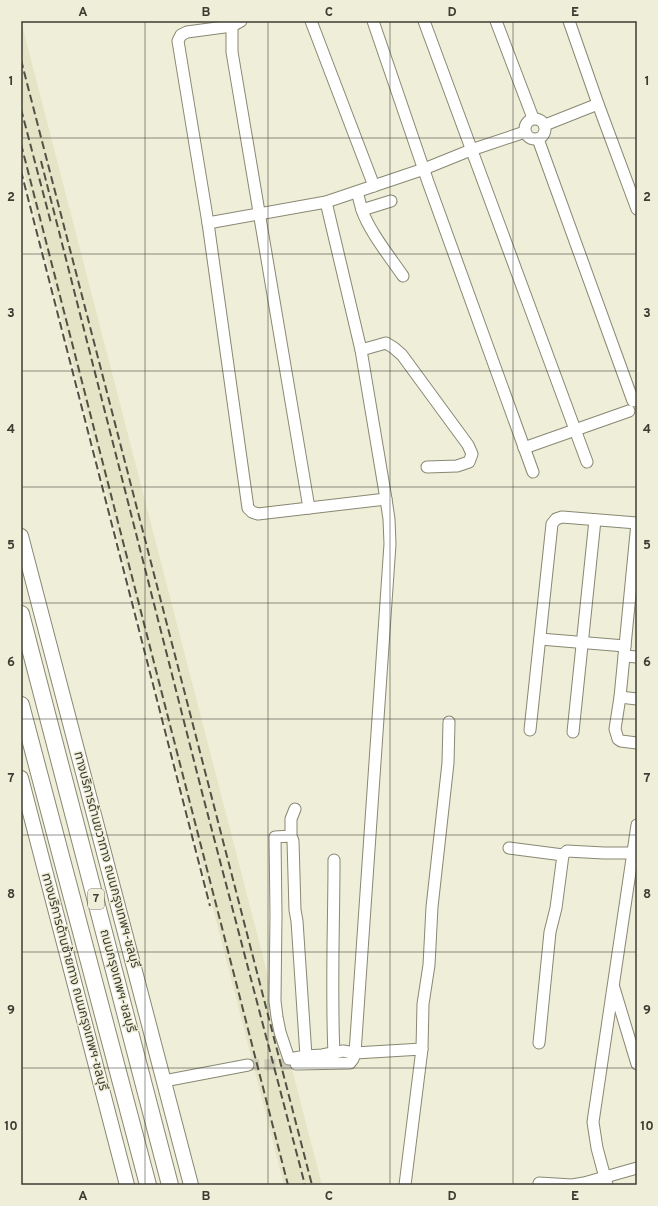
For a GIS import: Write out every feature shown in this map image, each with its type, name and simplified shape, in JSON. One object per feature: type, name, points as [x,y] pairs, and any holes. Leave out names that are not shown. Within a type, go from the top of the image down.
[{"type":"highway","name":"ถนนกรุงเทพฯ-ชลบุรี","points":[[21,614],[170,1185]]},
{"type":"highway","name":"ถนนกรุงเทพฯ-ชลบุรี","points":[[21,705],[148,1185]]},
{"type":"main road","name":"ทางบริการด้านขวาทาง ถนนกรุงเทพฯ-ชลบุรี","points":[[21,536],[191,1185]]},
{"type":"main road","name":"ทางบริการด้านซ้ายทาง ถนนกรุงเทพฯ-ชลบุรี","points":[[21,778],[126,1185]]},
{"type":"street","points":[[311,21],[374,186]]},
{"type":"street","points":[[374,21],[424,169],[533,472]]},
{"type":"street","points":[[424,21],[587,462]]},
{"type":"street","points":[[496,21],[533,118]]},
{"type":"street","points":[[569,21],[637,209]]},
{"type":"street","points":[[309,508],[232,52],[236,24],[187,32],[181,35],[178,41],[208,223],[248,508],[252,512],[258,514],[386,499]]},
{"type":"street","points":[[545,125],[598,104]]},
{"type":"street","points":[[533,118],[541,120],[545,125],[546,132],[538,139],[532,139],[525,132],[527,122],[533,118]]},
{"type":"street","points":[[208,223],[326,202],[424,169],[471,150],[525,132]]},
{"type":"street","points":[[524,448],[576,430],[634,407],[538,139]]},
{"type":"street","points":[[357,192],[362,210],[382,246],[403,276]]},
{"type":"street","points":[[362,210],[391,201]]},
{"type":"street","points":[[296,1064],[350,1062],[355,1053],[390,544],[389,519],[361,350],[326,202]]},
{"type":"street","points":[[361,350],[386,343],[402,355],[468,445],[472,454],[469,462],[457,466],[427,467]]},
{"type":"street","points":[[530,730],[552,524],[556,519],[562,518],[637,523],[632,616],[624,651],[620,697],[615,729],[616,735],[621,741],[637,743]]},
{"type":"street","points":[[573,732],[595,520]]},
{"type":"street","points":[[540,639],[582,642],[624,651],[637,657]]},
{"type":"street","points":[[620,697],[637,699]]},
{"type":"street","points":[[405,1185],[422,1049],[423,1004],[448,763],[449,722]]},
{"type":"street","points":[[295,809],[291,819],[291,836],[293,841],[295,910],[306,1056]]},
{"type":"street","points":[[607,1182],[596,1148],[593,1122],[637,825]]},
{"type":"street","points":[[291,836],[275,838],[275,1001],[280,1032],[289,1059],[334,1054],[343,1051],[355,1053],[422,1049]]},
{"type":"street","points":[[509,848],[563,855]]},
{"type":"street","points":[[539,1043],[550,932],[556,908],[563,855],[567,851],[574,850],[604,853],[633,853]]},
{"type":"street","points":[[334,860],[332,1021],[334,1054]]},
{"type":"street","points":[[614,986],[637,1064]]},
{"type":"street","points":[[164,1081],[248,1066]]},
{"type":"street","points":[[539,1183],[572,1185],[607,1182],[637,1168]]},
{"type":"shaded area","points":[[21,21],[322,1185],[284,1185],[21,160]]},
{"type":"tunnel","points":[[248,1065],[296,1064]]},
{"type":"railway","points":[[21,60],[312,1185]]},
{"type":"railway","points":[[21,109],[51,223]]},
{"type":"railway","points":[[21,144],[288,1185]]},
{"type":"railway","points":[[41,161],[204,800],[305,1185]]},
{"type":"railway","points":[[21,171],[210,906]]}]
